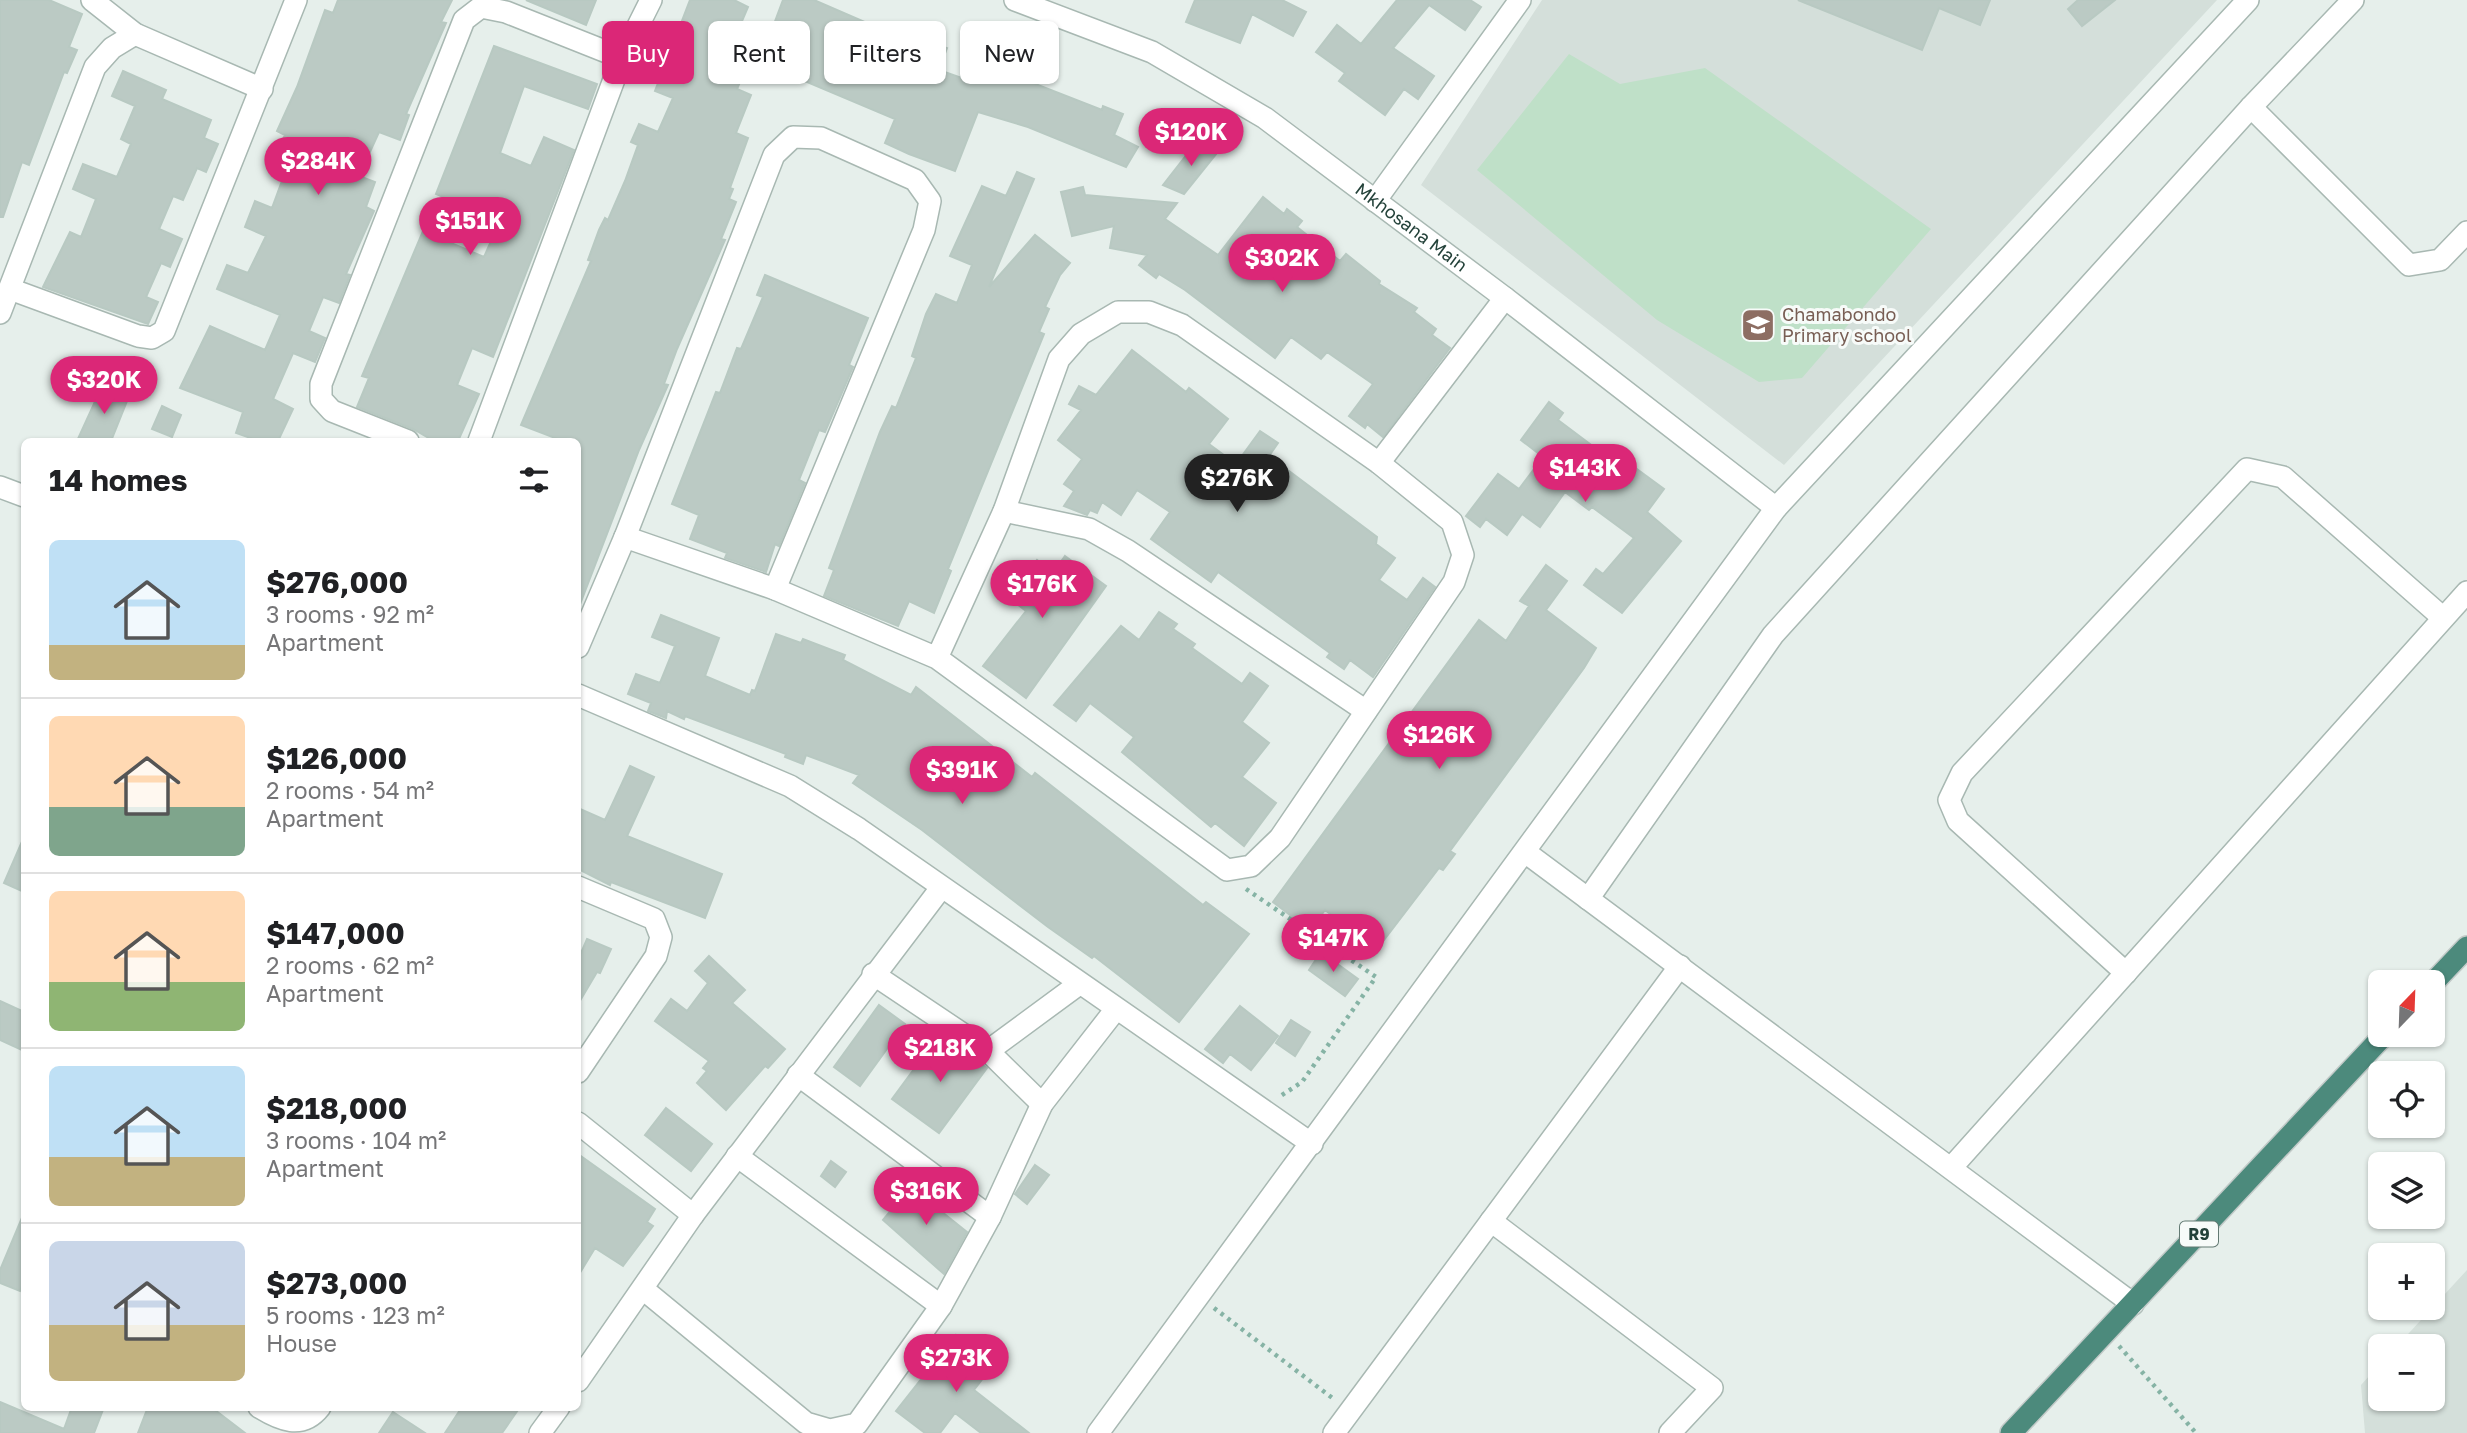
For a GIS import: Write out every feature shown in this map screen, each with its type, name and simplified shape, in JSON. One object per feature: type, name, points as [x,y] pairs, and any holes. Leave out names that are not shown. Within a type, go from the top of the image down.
[{"type":"highway","points":[[2445,970],[2467,947]]},
{"type":"highway","name":"R9","points":[[2011,1433],[2373,1047]]},
{"type":"street","points":[[92,0],[135,34],[262,89]]},
{"type":"street","points":[[10,289],[138,336],[152,338],[164,331],[296,0]]},
{"type":"street","points":[[640,21],[651,0]]},
{"type":"street","name":"Mkhosana Main","points":[[1014,0],[1152,52],[1265,118],[1776,509]]},
{"type":"street","points":[[1375,201],[1520,0]]},
{"type":"street","points":[[1098,1433],[1776,509],[2248,0]]},
{"type":"street","points":[[1588,899],[1773,635],[2251,107],[2353,0]]},
{"type":"street","points":[[400,438],[332,411],[321,399],[321,384],[464,20],[481,7],[506,12],[602,50]]},
{"type":"street","points":[[0,313],[95,68],[112,48],[135,34]]},
{"type":"street","points":[[480,438],[612,84]]},
{"type":"street","points":[[2251,107],[2409,265],[2440,261],[2467,232]]},
{"type":"street","points":[[581,640],[625,537],[774,155],[793,136],[821,138],[915,180],[930,201],[924,230],[775,589]]},
{"type":"street","points":[[1379,463],[1505,299]]},
{"type":"street","points":[[625,537],[775,589],[937,658],[1227,870],[1251,866],[1280,838],[1454,582],[1463,555],[1452,522],[1379,463],[1182,325],[1149,312],[1118,312],[1081,334],[1059,359],[1004,510],[937,658]]},
{"type":"street","points":[[2126,973],[1958,821],[1949,800],[1962,773],[2247,469],[2283,477],[2442,617]]},
{"type":"street","points":[[0,487],[21,495]]},
{"type":"street","points":[[1004,510],[1089,530],[1128,551],[1366,711]]},
{"type":"street","points":[[1951,1168],[2467,592]]},
{"type":"street","points":[[581,696],[790,786],[859,829],[1312,1144]]},
{"type":"street","points":[[1525,852],[2133,1304]]},
{"type":"street","points":[[581,888],[654,919],[661,937],[656,956],[581,1068]]},
{"type":"street","points":[[581,1377],[693,1215],[873,974],[941,888]]},
{"type":"street","points":[[1334,1433],[1680,967]]},
{"type":"street","points":[[873,974],[988,1051],[1042,1104]]},
{"type":"street","points":[[988,1051],[1079,984]]},
{"type":"street","points":[[643,1289],[806,1423],[830,1430],[857,1424],[941,1306],[990,1217],[1042,1104],[1116,1009]]},
{"type":"street","points":[[798,1075],[990,1217]]},
{"type":"street","points":[[581,1125],[693,1215]]},
{"type":"street","points":[[737,1156],[941,1306]]},
{"type":"street","points":[[1491,1220],[1712,1388],[1670,1433]]},
{"type":"street","points":[[265,1411],[281,1421],[298,1422],[312,1418],[317,1411]]},
{"type":"street","points":[[546,1431],[557,1411]]},
{"type":"path","points":[[1227,870],[1250,892],[1376,977],[1303,1082],[1273,1100],[1263,1111]]},
{"type":"path","points":[[1199,1297],[1350,1411]]},
{"type":"path","points":[[2107,1332],[2196,1433]]},
{"type":"shaded area","name":"Chamabondo Primary school","points":[[1542,0],[2217,0],[1784,465],[1421,185]]},
{"type":"shaded area","points":[[2467,1270],[2467,1433],[2365,1433],[2361,1385],[2368,1377],[2368,1411],[2445,1411],[2445,1334],[2408,1334],[2421,1320],[2445,1320],[2445,1294]]},
{"type":"green space","points":[[1569,54],[1620,84],[1705,68],[1931,229],[1802,378],[1759,382],[1657,320],[1477,170]]},
{"type":"building","points":[[0,0],[49,0],[82,14],[69,47],[77,50],[67,73],[64,72],[29,165],[22,162],[3,217],[0,217]]},
{"type":"building","points":[[338,0],[452,0],[441,22],[446,23],[406,114],[409,115],[400,140],[379,132],[359,176],[375,182],[366,207],[374,211],[346,274],[350,275],[339,303],[323,297],[309,331],[325,338],[315,362],[293,353],[273,399],[293,409],[279,438],[250,438],[236,433],[243,412],[180,388],[210,326],[265,350],[280,315],[217,289],[227,265],[248,273],[266,236],[245,227],[255,201],[272,208],[286,170],[272,164],[285,135],[277,131],[297,87],[325,10],[333,13]]},
{"type":"building","points":[[526,0],[596,0],[586,25]]},
{"type":"building","points":[[690,0],[734,0],[748,7],[742,21],[708,21],[708,84],[739,84],[737,89],[751,95],[736,133],[748,138],[730,188],[733,189],[729,199],[736,202],[721,239],[725,240],[677,349],[664,384],[668,385],[639,450],[581,602],[581,438],[555,438],[521,425],[591,261],[588,260],[599,230],[605,218],[608,220],[625,181],[638,145],[631,142],[639,124],[658,132],[673,98],[655,91],[658,84],[694,84],[694,21],[682,21]]},
{"type":"building","points":[[783,0],[814,0],[862,21],[824,21],[824,84],[946,84],[946,72],[960,77],[960,84],[1035,84],[1102,110],[1103,106],[1123,114],[1114,135],[1138,147],[1126,167],[1028,127],[978,112],[955,171],[885,143],[895,119],[810,83],[810,21],[775,21]]},
{"type":"building","points":[[1195,0],[1282,0],[1306,12],[1293,36],[1252,14],[1240,43],[1186,22]]},
{"type":"building","points":[[1397,0],[1470,0],[1481,7],[1465,30],[1429,5],[1393,48],[1434,76],[1418,99],[1404,89],[1385,115],[1339,81],[1345,73],[1316,52],[1337,25],[1361,44]]},
{"type":"building","points":[[1798,0],[1990,0],[1980,25],[1939,8],[1922,50]]},
{"type":"building","points":[[2078,0],[2115,0],[2082,26],[2068,9]]},
{"type":"building","points":[[494,46],[597,84],[588,109],[524,86],[500,153],[531,166],[544,137],[574,150],[493,357],[472,348],[457,385],[479,394],[459,438],[429,438],[357,407],[369,378],[362,376],[423,231],[484,257],[500,221],[436,194]]},
{"type":"building","points":[[123,71],[166,90],[162,99],[211,120],[204,138],[218,144],[206,172],[197,168],[183,200],[173,196],[159,229],[182,239],[170,267],[161,263],[146,297],[158,302],[148,324],[43,287],[70,232],[81,237],[96,199],[73,189],[83,164],[117,177],[131,144],[121,139],[135,106],[112,96]]},
{"type":"building","points":[[1199,139],[1217,153],[1184,194],[1163,185]]},
{"type":"building","points":[[1017,172],[1034,179],[989,287],[1035,235],[1070,263],[1060,275],[1045,307],[1049,309],[1039,332],[1044,334],[948,569],[951,571],[934,613],[909,601],[898,626],[824,596],[834,570],[829,568],[880,432],[892,406],[896,408],[916,358],[912,356],[926,314],[936,294],[957,303],[972,265],[950,256],[982,186],[1006,196]]},
{"type":"building","points":[[1083,187],[1085,195],[1177,203],[1165,219],[1218,255],[1263,197],[1284,214],[1287,209],[1302,221],[1297,227],[1340,261],[1346,254],[1380,281],[1379,284],[1417,308],[1414,312],[1436,329],[1432,335],[1450,348],[1383,437],[1367,424],[1365,428],[1349,416],[1373,384],[1327,352],[1321,359],[1291,337],[1275,358],[1185,290],[1159,274],[1156,278],[1139,265],[1147,255],[1110,248],[1114,226],[1072,236],[1061,192]]},
{"type":"building","points":[[765,275],[868,318],[849,365],[853,367],[825,432],[819,430],[799,480],[805,483],[779,546],[775,544],[766,572],[725,558],[727,553],[690,539],[699,515],[672,504],[716,392],[720,393],[737,348],[741,349],[763,297],[757,295]]},
{"type":"building","points":[[1132,350],[1186,392],[1189,388],[1228,419],[1209,444],[1236,464],[1260,431],[1278,443],[1269,456],[1377,537],[1376,544],[1395,558],[1379,580],[1407,600],[1423,578],[1435,587],[1373,677],[1350,660],[1344,669],[1327,657],[1330,653],[1218,572],[1211,582],[1151,539],[1170,512],[1137,490],[1121,515],[1102,502],[1097,513],[1090,510],[1087,515],[1064,506],[1074,491],[1064,484],[1082,459],[1058,440],[1081,410],[1069,404],[1079,386],[1096,395]]},
{"type":"building","points":[[103,384],[129,396],[112,438],[78,438]]},
{"type":"building","points":[[1549,402],[1563,413],[1558,420],[1630,474],[1634,467],[1664,489],[1647,512],[1681,541],[1622,613],[1584,585],[1596,569],[1603,574],[1634,538],[1592,507],[1589,510],[1565,492],[1540,527],[1522,514],[1507,535],[1486,519],[1480,527],[1466,516],[1498,474],[1519,489],[1543,457],[1521,440]]},
{"type":"building","points":[[162,406],[181,415],[172,437],[152,429]]},
{"type":"building","points":[[1065,556],[1106,586],[1026,698],[983,666],[1026,611],[998,589],[1015,566],[1026,574],[1037,560],[1053,573]]},
{"type":"building","points":[[1546,565],[1567,581],[1546,610],[1596,648],[1584,668],[1450,851],[1455,854],[1443,870],[1439,868],[1377,949],[1325,910],[1310,930],[1273,902],[1479,620],[1506,641],[1529,606],[1520,601]]},
{"type":"building","points":[[1159,612],[1177,624],[1173,629],[1195,644],[1192,648],[1242,684],[1250,673],[1268,686],[1242,722],[1269,743],[1242,777],[1276,803],[1244,846],[1215,823],[1211,827],[1122,752],[1134,737],[1090,703],[1076,721],[1054,705],[1121,626],[1139,640]]},
{"type":"building","points":[[661,615],[719,638],[705,676],[750,695],[752,690],[755,691],[776,634],[801,643],[803,639],[845,655],[843,660],[911,695],[916,687],[1032,777],[1035,773],[1203,905],[1206,902],[1249,934],[1179,1022],[1094,956],[1092,958],[1048,927],[922,830],[853,783],[859,775],[806,755],[803,764],[785,757],[786,754],[685,716],[684,719],[667,711],[666,718],[648,711],[651,703],[628,694],[636,674],[660,683],[675,646],[652,637]]},
{"type":"building","points":[[630,766],[654,777],[627,836],[722,874],[705,918],[611,882],[610,885],[581,870],[581,809],[605,820]]},
{"type":"building","points":[[21,844],[21,891],[4,883]]},
{"type":"building","points":[[587,939],[611,949],[600,973],[597,972],[581,999],[581,953]]},
{"type":"building","points":[[1321,952],[1358,979],[1345,996],[1309,970]]},
{"type":"building","points":[[709,956],[745,990],[732,1003],[785,1049],[768,1068],[765,1066],[726,1110],[697,1083],[707,1071],[703,1068],[709,1061],[655,1021],[671,999],[687,1011],[708,983],[695,971]]},
{"type":"building","points":[[0,1001],[21,1011],[21,1050],[0,1040]]},
{"type":"building","points":[[879,1005],[905,1024],[860,1086],[834,1067]]},
{"type":"building","points":[[1240,1006],[1278,1036],[1251,1070],[1230,1054],[1223,1063],[1205,1049]]},
{"type":"building","points":[[1291,1020],[1310,1032],[1295,1056],[1276,1043]]},
{"type":"building","points":[[940,1034],[987,1068],[939,1133],[892,1099]]},
{"type":"building","points":[[666,1108],[712,1144],[691,1171],[645,1135]]},
{"type":"building","points":[[581,1156],[655,1209],[647,1222],[653,1226],[623,1266],[595,1248],[581,1271]]},
{"type":"building","points":[[831,1161],[846,1172],[835,1187],[821,1176]]},
{"type":"building","points":[[1035,1165],[1049,1175],[1027,1204],[1015,1194]]},
{"type":"building","points":[[917,1179],[933,1193],[927,1200],[967,1232],[944,1274],[883,1220]]},
{"type":"building","points":[[21,1220],[20,1291],[0,1283],[0,1270]]},
{"type":"building","points":[[956,1335],[994,1364],[974,1390],[1029,1433],[981,1433],[955,1413],[940,1433],[925,1433],[896,1411]]},
{"type":"building","points":[[0,1402],[64,1429],[71,1411],[102,1411],[94,1433],[0,1433]]},
{"type":"building","points":[[146,1411],[216,1411],[245,1433],[138,1433]]},
{"type":"building","points":[[459,1411],[517,1411],[502,1433],[445,1433]]},
{"type":"building","points":[[393,1412],[425,1433],[379,1433]]},
{"type":"place","name":"Chamabondo Primary school","points":[[1758,325]]}]
